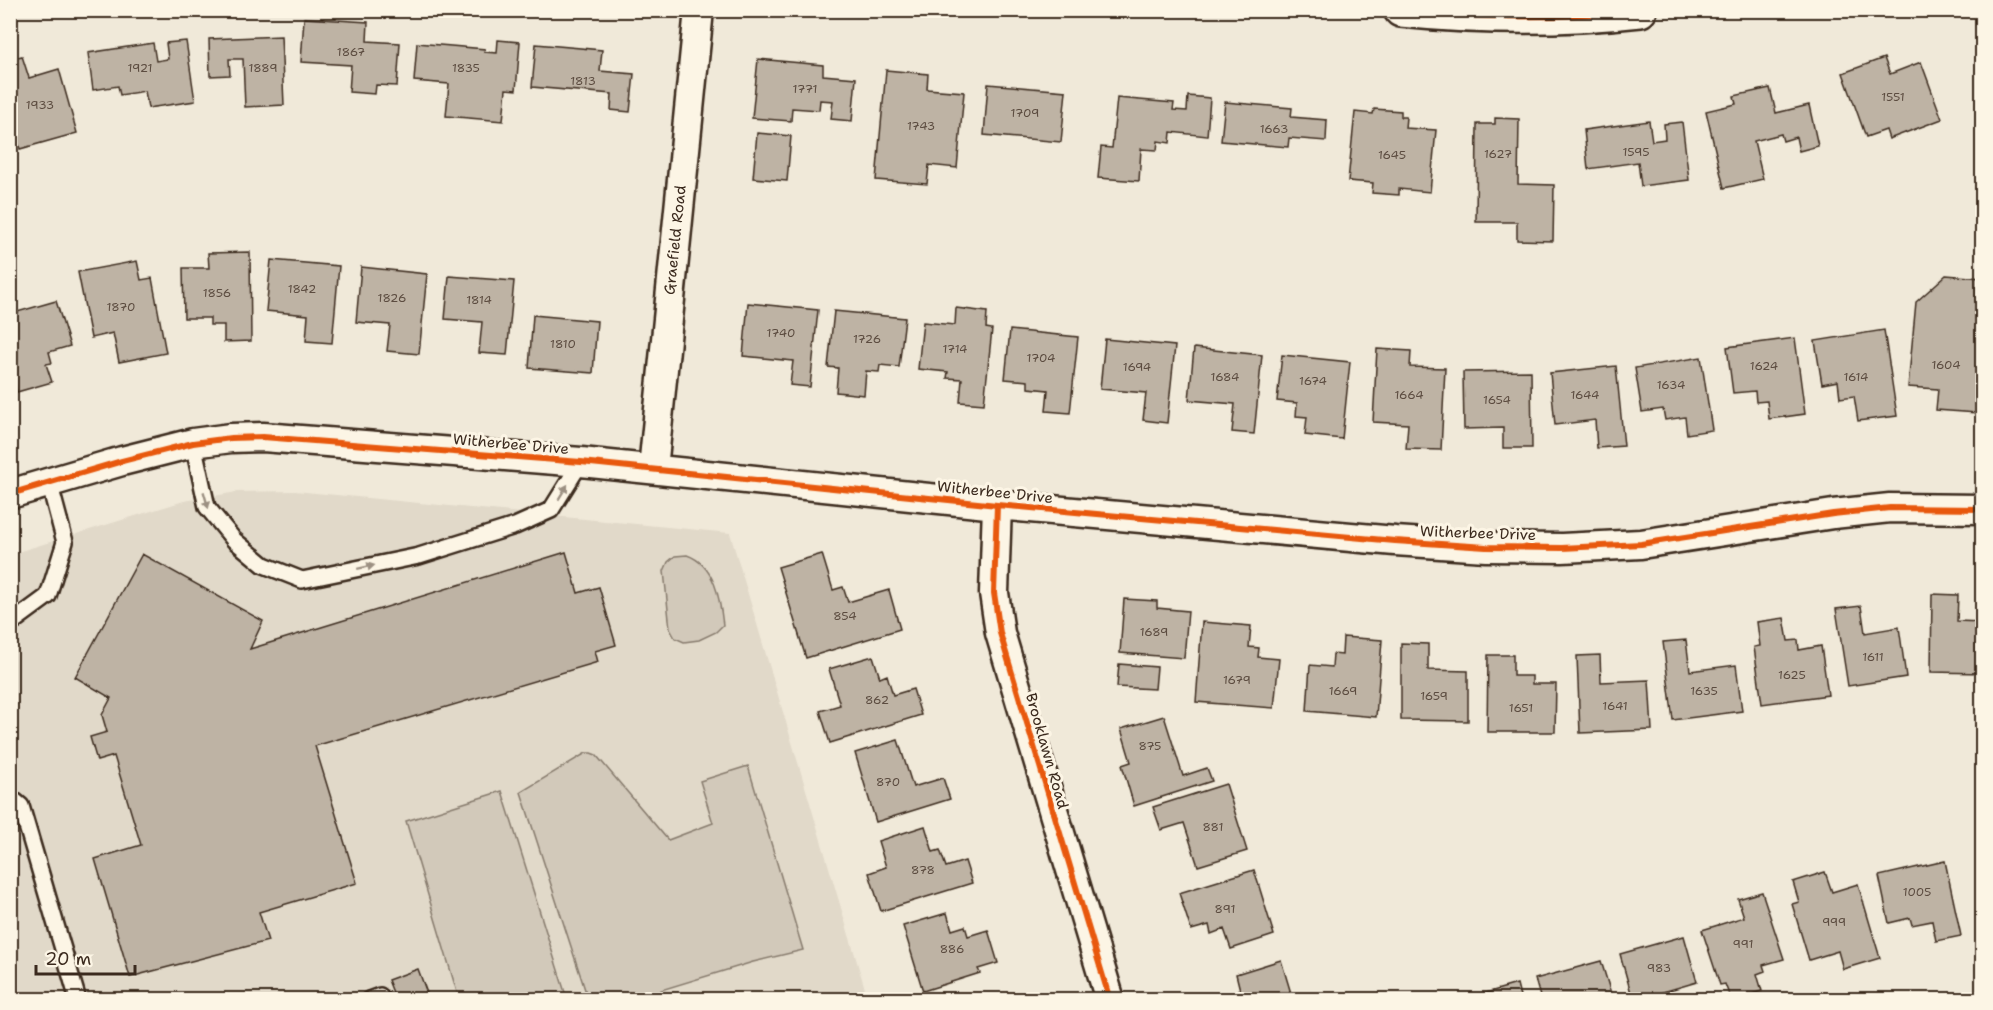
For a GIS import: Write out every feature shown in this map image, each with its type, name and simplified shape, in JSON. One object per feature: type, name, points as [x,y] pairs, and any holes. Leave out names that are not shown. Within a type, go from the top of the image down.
[{"type":"street","name":"Graefield Road","points":[[654,469],[699,10]]},
{"type":"street","points":[[1401,10],[1545,18],[1640,10]]},
{"type":"street","name":"Witherbee Drive","points":[[10,494],[193,443],[231,438],[295,438],[581,462],[997,505],[1395,541],[1486,547],[1562,548],[1641,544],[1833,514],[1890,508],[1983,509]]},
{"type":"street","name":"Brooklawn Road","points":[[997,505],[994,593],[1000,633],[1110,999]]},
{"type":"lane","points":[[193,443],[207,507],[234,540],[264,565],[302,580],[419,556],[515,526],[551,510],[581,462]]},
{"type":"lane","points":[[10,624],[48,596],[65,542],[48,482]]},
{"type":"lane","points":[[10,797],[21,806],[78,999]]},
{"type":"shaded area","points":[[295,491],[730,533],[868,999],[11,1000],[11,554],[184,501],[237,492]]},
{"type":"shaded area","points":[[687,555],[704,566],[710,575],[718,594],[723,625],[716,632],[699,640],[684,642],[675,638],[670,629],[664,571],[668,562],[675,556]]},
{"type":"shaded area","points":[[586,753],[596,755],[668,840],[713,823],[700,781],[748,766],[803,950],[753,962],[661,990],[658,999],[588,999],[521,792]]},
{"type":"shaded area","points":[[502,791],[567,999],[459,999],[406,821]]},
{"type":"building","points":[[304,18],[368,22],[367,41],[400,43],[397,86],[376,85],[375,94],[349,92],[351,65],[301,62]]},
{"type":"building","points":[[281,36],[284,105],[245,107],[243,59],[229,59],[230,75],[210,76],[209,39]]},
{"type":"building","points":[[498,40],[520,42],[516,90],[506,89],[503,121],[446,116],[449,84],[414,81],[417,43],[485,49],[484,52],[497,53]]},
{"type":"building","points":[[186,41],[195,101],[148,108],[145,91],[120,95],[118,86],[93,90],[88,53],[153,43],[156,61],[168,59],[166,43]]},
{"type":"building","points":[[536,44],[602,50],[600,71],[634,74],[630,112],[611,110],[612,94],[532,87]]},
{"type":"building","points":[[22,56],[29,78],[59,69],[77,133],[20,149],[17,140],[10,142],[10,59]]},
{"type":"building","points":[[1884,58],[1890,74],[1921,62],[1942,119],[1889,139],[1886,130],[1866,137],[1843,73]]},
{"type":"building","points":[[758,59],[823,65],[823,75],[856,78],[852,121],[831,119],[833,101],[820,100],[819,110],[792,108],[791,121],[752,118]]},
{"type":"building","points":[[886,70],[928,74],[927,89],[964,92],[957,168],[929,165],[927,184],[876,180]]},
{"type":"building","points":[[988,84],[1066,91],[1061,142],[984,135]]},
{"type":"building","points":[[1770,88],[1776,113],[1809,105],[1818,146],[1799,151],[1796,137],[1783,141],[1781,134],[1754,141],[1763,179],[1724,188],[1706,111],[1736,104],[1734,96]]},
{"type":"building","points":[[1188,96],[1210,98],[1207,136],[1171,132],[1170,143],[1158,141],[1157,150],[1141,149],[1139,181],[1098,178],[1101,147],[1112,148],[1117,98],[1174,103],[1173,110],[1187,111]]},
{"type":"building","points":[[1225,102],[1292,108],[1291,117],[1327,120],[1326,141],[1289,138],[1288,147],[1221,141]]},
{"type":"building","points":[[1374,109],[1401,111],[1401,117],[1406,117],[1405,128],[1436,130],[1430,192],[1399,189],[1399,195],[1372,193],[1373,183],[1348,181],[1355,112],[1373,114]]},
{"type":"building","points":[[1495,118],[1519,119],[1518,184],[1554,185],[1553,241],[1517,240],[1517,222],[1476,222],[1477,124],[1495,124]]},
{"type":"building","points":[[1649,121],[1652,141],[1665,139],[1664,124],[1682,122],[1689,180],[1641,186],[1638,162],[1588,169],[1584,130]]},
{"type":"building","points":[[757,133],[791,136],[787,181],[753,178]]},
{"type":"building","points":[[250,252],[251,341],[224,342],[224,325],[210,325],[210,318],[184,318],[183,268],[209,268],[208,253]]},
{"type":"building","points":[[271,260],[339,266],[332,343],[306,341],[308,315],[266,311]]},
{"type":"building","points":[[137,261],[141,280],[152,278],[166,353],[119,362],[113,333],[91,338],[78,272]]},
{"type":"building","points":[[361,267],[427,274],[419,354],[387,351],[390,325],[356,322]]},
{"type":"building","points":[[1946,275],[1982,278],[1982,343],[1977,413],[1936,410],[1938,389],[1908,387],[1916,302]]},
{"type":"building","points":[[449,276],[514,281],[507,355],[479,353],[482,322],[445,319]]},
{"type":"building","points":[[56,301],[70,346],[49,352],[52,363],[46,364],[52,382],[17,392],[13,374],[10,375],[10,314]]},
{"type":"building","points":[[748,303],[818,310],[810,387],[790,385],[793,361],[743,356]]},
{"type":"building","points":[[956,308],[987,312],[986,328],[992,329],[984,404],[960,402],[962,379],[947,378],[948,372],[918,369],[923,322],[955,325]]},
{"type":"building","points":[[834,311],[905,318],[899,367],[880,365],[879,372],[866,371],[864,395],[836,392],[838,368],[828,367]]},
{"type":"building","points":[[533,315],[597,321],[593,373],[529,368]]},
{"type":"building","points":[[1010,330],[1078,337],[1070,413],[1046,411],[1048,390],[1028,388],[1028,381],[1005,379]]},
{"type":"building","points":[[1884,330],[1897,416],[1858,421],[1854,396],[1840,398],[1838,381],[1822,384],[1815,341]]},
{"type":"building","points":[[1795,338],[1805,414],[1769,419],[1767,401],[1756,402],[1755,391],[1733,393],[1727,347]]},
{"type":"building","points":[[1105,339],[1175,346],[1167,423],[1143,420],[1146,393],[1100,389]]},
{"type":"building","points":[[1194,348],[1262,355],[1254,434],[1232,432],[1235,404],[1189,400]]},
{"type":"building","points":[[1377,349],[1411,351],[1410,367],[1445,368],[1441,450],[1406,449],[1408,424],[1373,422]]},
{"type":"building","points":[[1282,355],[1350,362],[1342,439],[1305,435],[1307,417],[1296,416],[1297,403],[1277,401]]},
{"type":"building","points":[[1701,357],[1712,430],[1687,434],[1685,417],[1665,420],[1663,409],[1642,412],[1635,368]]},
{"type":"building","points":[[1616,366],[1624,446],[1597,448],[1595,420],[1555,425],[1550,373]]},
{"type":"building","points":[[1531,371],[1532,448],[1503,448],[1503,428],[1464,429],[1463,372]]},
{"type":"building","points":[[566,552],[578,593],[599,587],[616,645],[595,651],[598,662],[315,746],[357,883],[259,912],[268,941],[130,977],[95,859],[141,845],[114,756],[97,761],[90,737],[107,732],[102,715],[111,698],[75,677],[142,554],[263,621],[250,649]]},
{"type":"building","points":[[822,554],[833,590],[843,587],[848,602],[889,590],[900,629],[806,658],[778,567]]},
{"type":"building","points":[[1932,594],[1958,595],[1957,621],[1982,622],[1982,673],[1931,672]]},
{"type":"building","points":[[1124,599],[1157,601],[1157,608],[1188,611],[1184,658],[1120,653]]},
{"type":"building","points":[[1861,606],[1865,633],[1899,627],[1906,677],[1848,686],[1836,609]]},
{"type":"building","points":[[1784,618],[1788,641],[1798,640],[1799,650],[1821,646],[1828,695],[1762,704],[1754,647],[1760,646],[1757,622]]},
{"type":"building","points":[[1202,622],[1251,626],[1249,647],[1259,648],[1258,657],[1279,659],[1274,708],[1196,702]]},
{"type":"building","points":[[1343,637],[1382,640],[1376,717],[1307,711],[1310,665],[1332,667],[1333,654],[1342,655]]},
{"type":"building","points":[[1686,640],[1690,671],[1736,665],[1742,711],[1673,720],[1663,642]]},
{"type":"building","points":[[1401,643],[1428,644],[1428,670],[1468,671],[1468,721],[1401,720]]},
{"type":"building","points":[[1488,655],[1513,655],[1513,676],[1532,676],[1532,684],[1556,684],[1555,732],[1487,732]]},
{"type":"building","points":[[1600,655],[1601,682],[1649,680],[1652,730],[1580,733],[1577,656]]},
{"type":"building","points":[[873,656],[880,678],[887,675],[893,695],[913,689],[921,715],[830,743],[820,711],[840,705],[829,669]]},
{"type":"building","points":[[1119,664],[1157,667],[1155,689],[1117,687]]},
{"type":"building","points":[[1164,716],[1183,776],[1207,768],[1212,781],[1134,806],[1122,765],[1131,762],[1121,729]]},
{"type":"building","points":[[898,740],[913,787],[943,778],[950,799],[876,822],[855,753]]},
{"type":"building","points":[[1226,784],[1247,851],[1198,866],[1184,823],[1161,830],[1153,807]]},
{"type":"building","points":[[925,826],[933,852],[940,850],[946,867],[965,861],[972,883],[881,911],[869,873],[886,867],[878,841]]},
{"type":"building","points":[[1980,857],[1982,857],[1982,888]]},
{"type":"building","points":[[1945,861],[1961,936],[1936,941],[1932,921],[1912,925],[1910,918],[1889,923],[1879,876]]},
{"type":"building","points":[[1254,870],[1274,935],[1231,949],[1224,929],[1211,934],[1209,925],[1191,930],[1179,893]]},
{"type":"building","points":[[1825,872],[1832,892],[1858,884],[1880,958],[1843,969],[1838,951],[1809,960],[1792,904],[1799,902],[1793,882]]},
{"type":"building","points":[[1762,892],[1784,959],[1763,965],[1765,971],[1757,974],[1762,991],[1731,1000],[1725,984],[1720,985],[1702,930],[1744,917],[1738,899]]},
{"type":"building","points":[[947,913],[952,930],[965,926],[968,936],[988,930],[998,963],[978,969],[980,973],[923,991],[903,926]]},
{"type":"building","points":[[1684,936],[1697,982],[1656,994],[1658,1000],[1633,1000],[1620,954]]},
{"type":"building","points":[[1281,960],[1293,1000],[1231,1000],[1229,993],[1240,990],[1236,974]]},
{"type":"building","points":[[1601,961],[1613,1000],[1541,1000],[1535,979]]},
{"type":"building","points":[[418,969],[427,993],[408,1000],[396,1000],[388,980]]},
{"type":"building","points":[[1517,984],[1521,1000],[1462,1000]]},
{"type":"building","points":[[978,994],[980,1000],[959,1000]]},
{"type":"cycle path","points":[[1401,10],[1461,15],[1520,16],[1580,15],[1640,10]]},
{"type":"cycle path","points":[[10,494],[193,443],[263,437],[581,462],[997,505],[1395,541],[1486,547],[1562,548],[1641,544],[1833,514],[1890,508],[1982,509]]},
{"type":"cycle path","points":[[997,505],[994,593],[1000,633],[1110,1000]]}]
